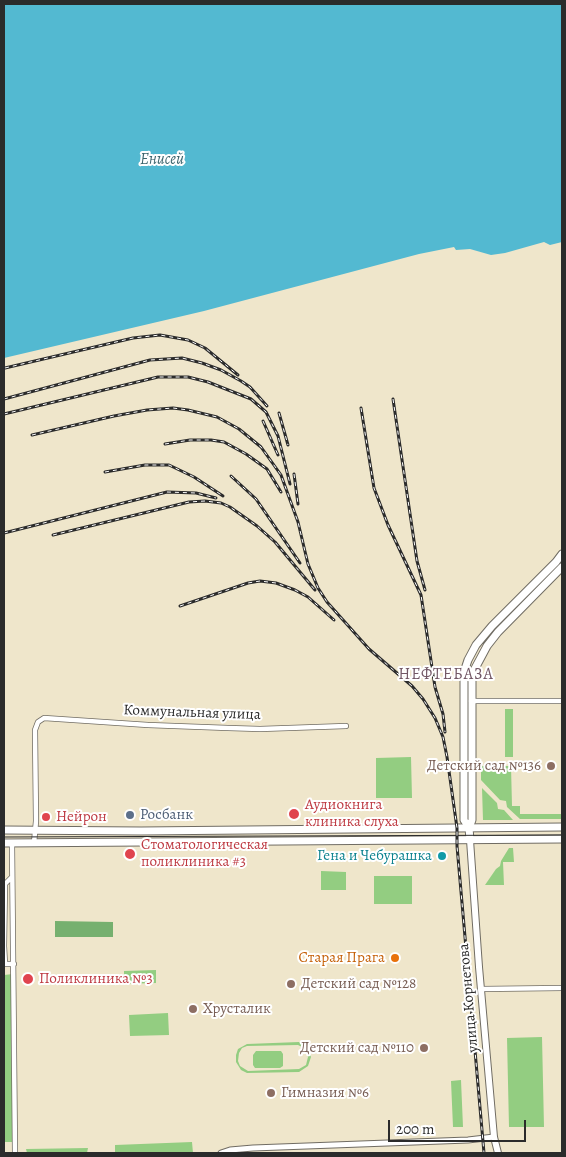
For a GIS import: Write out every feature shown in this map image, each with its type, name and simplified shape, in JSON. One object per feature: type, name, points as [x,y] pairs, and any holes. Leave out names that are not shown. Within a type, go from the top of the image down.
[{"type":"main road","points":[[470,840],[469,828],[472,820],[468,701],[464,672],[476,645],[562,554]]},
{"type":"main road","points":[[468,701],[472,674],[487,646],[498,632],[562,567]]},
{"type":"main road","points":[[4,830],[251,831],[562,827]]},
{"type":"main road","points":[[8,843],[562,839]]},
{"type":"main road","name":"улица Корнетова","points":[[470,840],[494,1137],[498,1153]]},
{"type":"street","points":[[468,701],[562,701]]},
{"type":"street","name":"Коммунальная улица","points":[[35,831],[35,730],[38,722],[44,718],[130,724],[260,729],[346,726]]},
{"type":"street","points":[[34,843],[35,831]]},
{"type":"street","points":[[8,843],[12,877],[14,964],[15,1153]]},
{"type":"street","points":[[12,877],[5,884],[4,946],[5,964],[14,964]]},
{"type":"street","points":[[481,989],[562,988]]},
{"type":"street","points":[[221,1153],[230,1150],[236,1152],[280,1147],[468,1140],[494,1137]]},
{"type":"green space","points":[[505,709],[513,709],[513,757],[505,757]]},
{"type":"green space","points":[[411,757],[412,798],[376,798],[376,758]]},
{"type":"green space","points":[[481,766],[511,766],[512,806],[520,806],[520,814],[562,814],[562,819],[520,819],[507,807],[506,801],[500,800],[481,780]]},
{"type":"green space","points":[[482,788],[497,803],[498,809],[504,810],[513,820],[483,820]]},
{"type":"green space","points":[[509,848],[513,848],[514,862],[503,862],[504,885],[485,885],[500,866]]},
{"type":"green space","points":[[321,871],[346,872],[346,890],[321,890]]},
{"type":"green space","points":[[374,876],[412,876],[412,904],[374,904]]},
{"type":"green space","points":[[55,921],[113,922],[113,937],[55,937]]},
{"type":"green space","points":[[156,970],[156,983],[124,984],[124,971]]},
{"type":"green space","points":[[13,974],[12,1142],[4,1142],[4,975]]},
{"type":"green space","points":[[168,1013],[169,1035],[130,1036],[129,1015]]},
{"type":"green space","points":[[542,1037],[544,1127],[509,1127],[507,1038]]},
{"type":"green space","points":[[299,1042],[307,1047],[311,1057],[308,1066],[299,1072],[247,1073],[241,1070],[236,1062],[236,1055],[238,1049],[247,1044]],"holes":[[[298,1045],[306,1049],[308,1057],[306,1065],[299,1069],[248,1071],[240,1066],[238,1061],[239,1053],[242,1048],[247,1046]]]},
{"type":"green space","points":[[256,1051],[281,1051],[283,1054],[283,1066],[280,1068],[255,1068],[253,1065],[253,1055]]},
{"type":"green space","points":[[461,1080],[463,1127],[453,1127],[451,1081]]},
{"type":"green space","points":[[192,1142],[193,1153],[115,1153],[115,1145]]},
{"type":"green space","points":[[88,1148],[87,1153],[27,1153],[26,1149]]},
{"type":"water","name":"Енисей","points":[[4,4],[562,4],[562,242],[550,245],[544,242],[491,255],[470,249],[456,250],[454,247],[419,254],[204,311],[4,358]]},
{"type":"tram line","points":[[4,837],[562,835]]},
{"type":"railway","points":[[5,368],[133,338],[160,335],[188,340],[205,348],[238,375]]},
{"type":"railway","points":[[4,399],[150,360],[182,358],[221,370],[241,381],[250,387],[267,406]]},
{"type":"railway","points":[[4,414],[158,377],[188,377],[208,382],[251,399],[266,412],[278,436],[290,484]]},
{"type":"railway","points":[[393,399],[417,561],[425,590]]},
{"type":"railway","points":[[32,435],[114,416],[147,410],[173,408],[217,417],[239,429],[261,447],[281,475],[298,522],[308,564],[318,588],[327,602],[369,649],[412,686],[435,718],[443,737],[457,828],[484,1153]]},
{"type":"railway","points":[[361,408],[374,488],[388,525],[421,595],[435,687],[443,714],[445,732]]},
{"type":"railway","points":[[279,413],[288,445]]},
{"type":"railway","points":[[263,421],[278,455]]},
{"type":"railway","points":[[165,444],[190,440],[224,442],[246,454],[267,469],[281,492]]},
{"type":"railway","points":[[105,472],[145,465],[169,465],[194,477],[223,496]]},
{"type":"railway","points":[[294,474],[298,504]]},
{"type":"railway","points":[[231,476],[256,499],[300,563]]},
{"type":"railway","points":[[4,533],[167,492],[196,493],[216,498]]},
{"type":"railway","points":[[53,535],[189,502],[221,503],[257,526],[275,542],[315,590]]},
{"type":"railway","points":[[180,606],[248,583],[260,581],[276,583],[295,590],[308,597],[334,620]]},
{"type":"place","name":"Детский сад №136","points":[[551,766]]},
{"type":"place","name":"Аудиокнига клиника слуха","points":[[294,814]]},
{"type":"place","name":"Росбанк","points":[[130,815]]},
{"type":"place","name":"Нейрон","points":[[46,817]]},
{"type":"place","name":"Стоматологическая поликлиника #3","points":[[130,854]]},
{"type":"place","name":"Гена и Чебурашка","points":[[442,856]]},
{"type":"place","name":"Старая Прага","points":[[395,958]]},
{"type":"place","name":"Поликлиника №3","points":[[28,979]]},
{"type":"place","name":"Детский сад №128","points":[[291,984]]},
{"type":"place","name":"Хрусталик","points":[[193,1009]]},
{"type":"place","name":"Детский сад №110","points":[[424,1048]]},
{"type":"place","name":"Гимназия №6","points":[[271,1093]]},
{"type":"district","name":"НЕФТЕБАЗА","points":[[446,675]]}]
